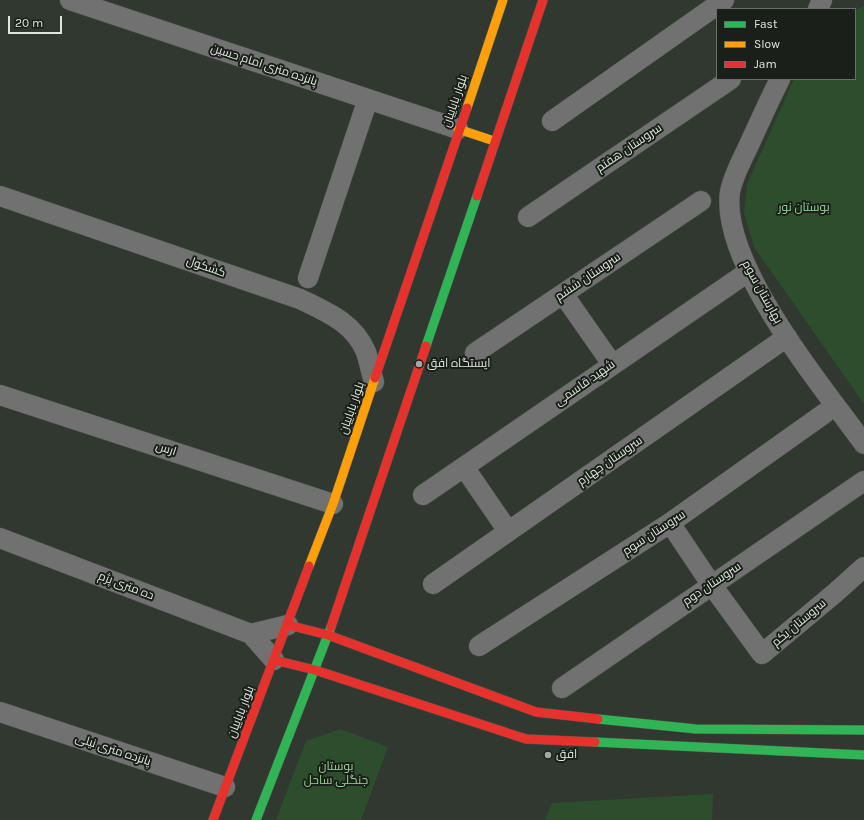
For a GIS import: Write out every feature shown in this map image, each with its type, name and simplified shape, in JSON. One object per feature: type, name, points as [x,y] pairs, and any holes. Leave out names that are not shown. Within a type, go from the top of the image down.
[{"type":"main road","name":"بلوار باباییان","points":[[213,820],[333,504],[458,129],[503,0]]},
{"type":"main road","points":[[256,820],[328,635],[543,0]]},
{"type":"main road","points":[[458,129],[494,141]]},
{"type":"main road","points":[[288,625],[328,635],[536,712],[696,729],[862,741]]},
{"type":"main road","points":[[274,660],[315,670],[526,738],[817,754],[862,741]]},
{"type":"street","name":"پانزده متری امام حسین","points":[[70,0],[458,129]]},
{"type":"street","points":[[552,122],[724,0]]},
{"type":"street","name":"سروستان هفتم","points":[[528,218],[730,80]]},
{"type":"street","name":"بهارستان سوم","points":[[780,80],[737,170],[730,192],[729,213],[736,241],[748,272],[787,337],[864,444]]},
{"type":"street","points":[[308,278],[368,99]]},
{"type":"street","name":"کشکول","points":[[0,196],[300,299],[332,314],[351,328],[366,352],[374,382]]},
{"type":"street","name":"سروستان ششم","points":[[475,354],[700,201]]},
{"type":"street","name":"شهید قاسمی","points":[[423,495],[748,272]]},
{"type":"street","points":[[563,294],[612,364]]},
{"type":"street","name":"سروستان چهارم","points":[[433,584],[787,337]]},
{"type":"street","name":"ارس","points":[[0,395],[333,504]]},
{"type":"street","name":"سروستان سوم","points":[[479,646],[670,523],[825,413]]},
{"type":"street","points":[[464,467],[508,531]]},
{"type":"street","name":"سروستان دوم","points":[[562,688],[711,584],[864,481]]},
{"type":"street","points":[[670,523],[711,584]]},
{"type":"street","name":"ده متری پژم","points":[[0,538],[251,634],[274,660]]},
{"type":"street","name":"سروستان یکم","points":[[711,584],[762,654],[864,567]]},
{"type":"street","points":[[251,634],[288,625]]},
{"type":"street","name":"پانزده متری نیلی","points":[[0,712],[225,787]]},
{"type":"green space","name":"بوستان نور","points":[[864,6],[864,404],[754,247],[744,213],[747,184],[794,80],[856,80],[856,10]]},
{"type":"green space","name":"بوستان جنگلی ساحل","points":[[341,729],[388,747],[361,820],[276,820],[306,741]]},
{"type":"green space","points":[[713,794],[712,820],[545,820],[552,803]]},
{"type":"traffic: fast","points":[[426,346],[477,196]]},
{"type":"traffic: fast","points":[[256,820],[331,627]]},
{"type":"traffic: fast","points":[[598,719],[696,729],[864,730]]},
{"type":"traffic: fast","points":[[595,742],[864,755]]},
{"type":"traffic: slow","points":[[467,108],[503,0]]},
{"type":"traffic: slow","points":[[458,129],[494,141]]},
{"type":"traffic: slow","points":[[309,566],[333,504],[375,378]]},
{"type":"traffic: jam","points":[[477,196],[543,0]]},
{"type":"traffic: jam","points":[[375,378],[467,108]]},
{"type":"traffic: jam","points":[[331,627],[426,346]]},
{"type":"traffic: jam","points":[[213,820],[309,566]]},
{"type":"traffic: jam","points":[[288,625],[328,635],[536,712],[598,719]]},
{"type":"traffic: jam","points":[[274,660],[315,670],[526,739],[595,742]]},
{"type":"place","name":"ایستگاه افق","points":[[419,364]]},
{"type":"place","name":"افق","points":[[548,755]]}]
